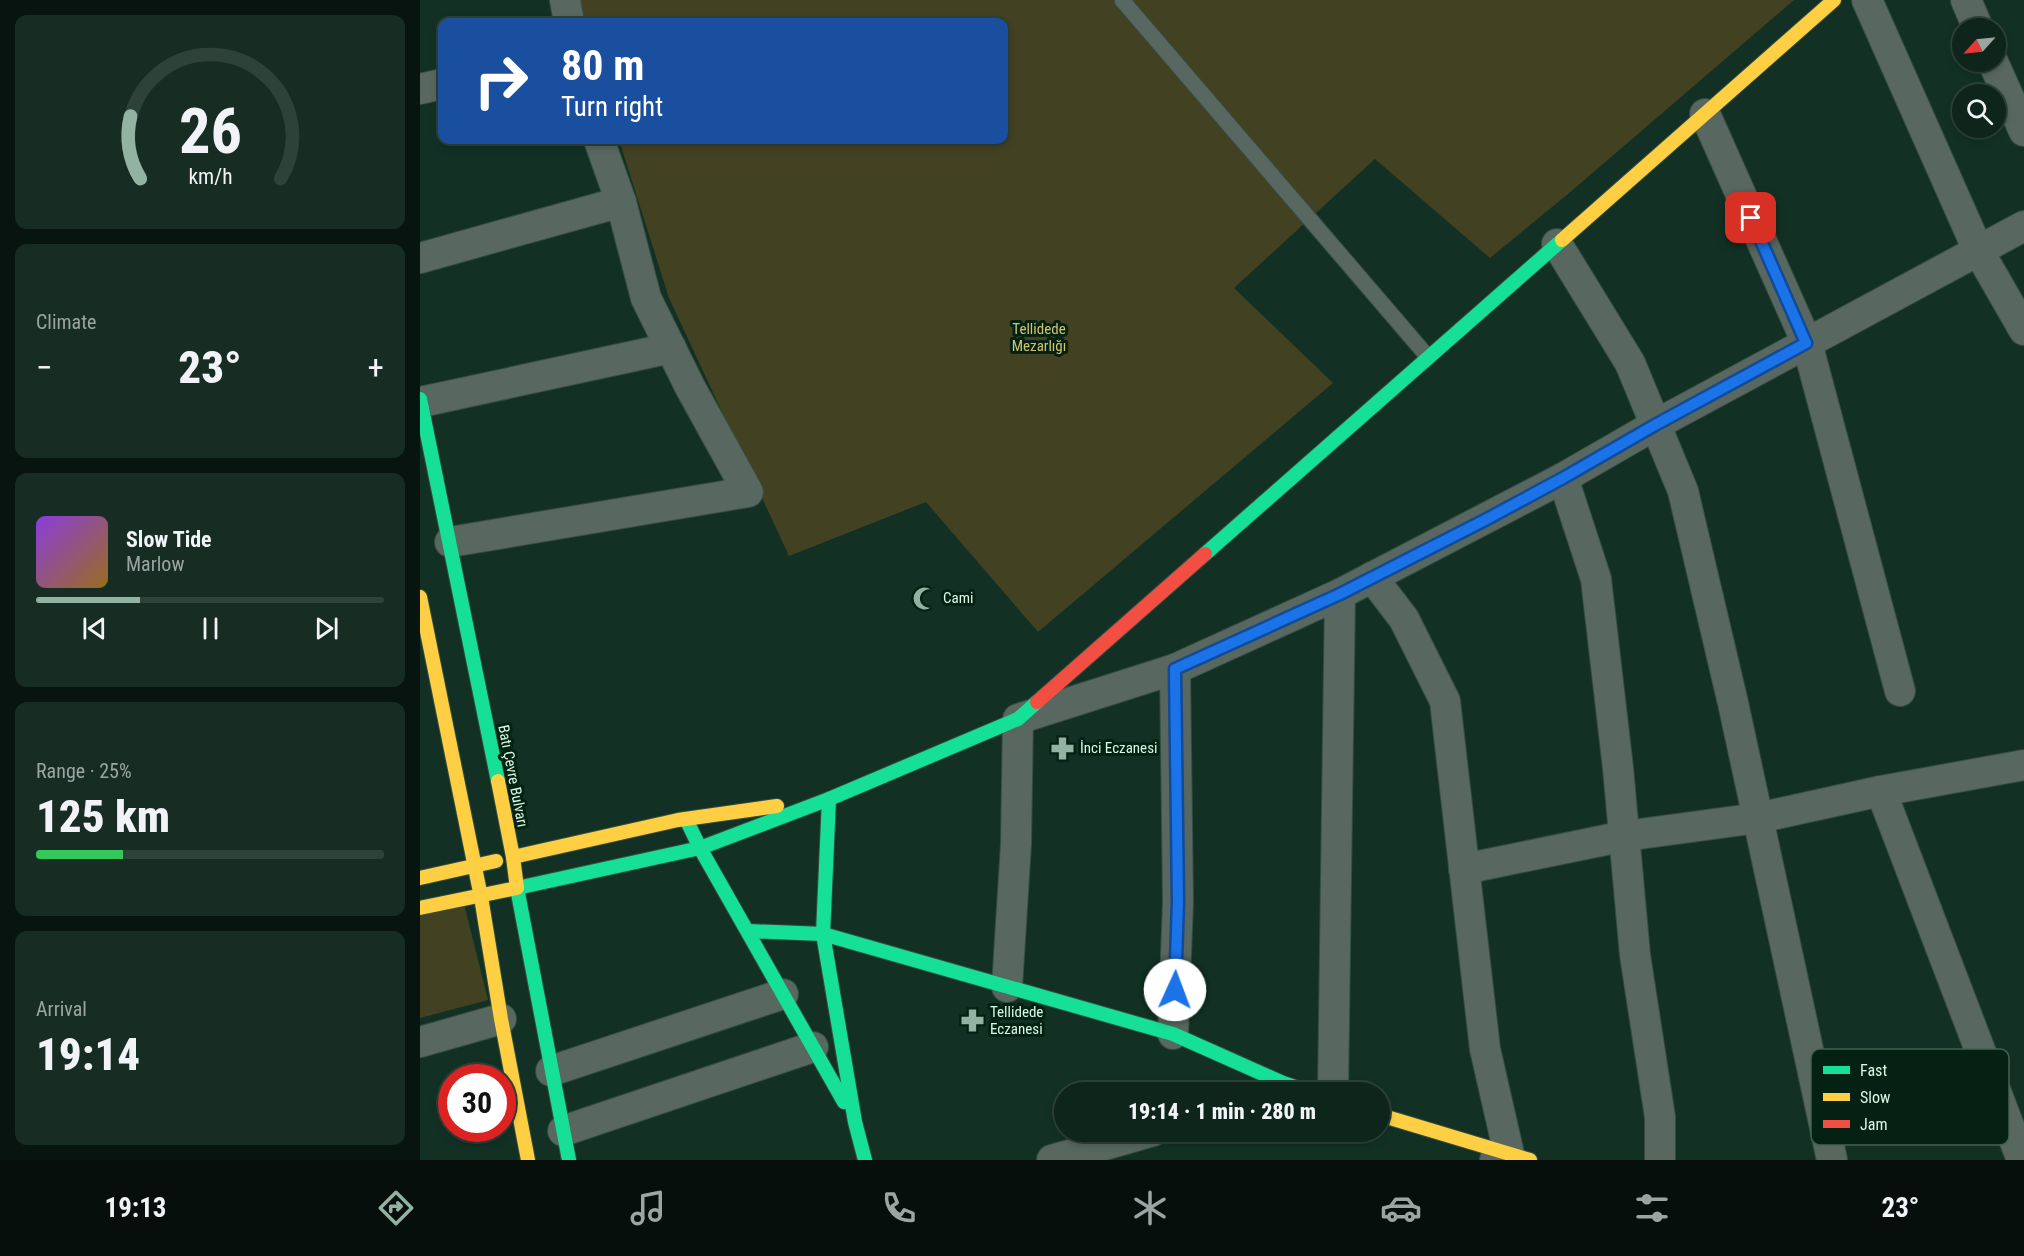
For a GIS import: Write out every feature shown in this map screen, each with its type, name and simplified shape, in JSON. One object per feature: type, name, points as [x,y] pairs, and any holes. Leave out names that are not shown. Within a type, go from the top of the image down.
[{"type":"main road","points":[[420,908],[481,897],[700,848],[829,799],[1018,719],[1834,0]]},
{"type":"main road","name":"Batı Çevre Bulvarı","points":[[420,400],[513,857],[566,1146]]},
{"type":"main road","points":[[420,597],[476,867],[501,1019],[528,1160]]},
{"type":"main road","points":[[420,878],[686,819],[752,807],[829,799]]},
{"type":"main road","points":[[829,799],[823,934],[855,1122],[865,1160]]},
{"type":"main road","points":[[686,819],[700,848],[855,1122]]},
{"type":"main road","points":[[748,931],[823,934],[1173,1034],[1270,1082]]},
{"type":"main road","points":[[1390,1118],[1511,1158]]},
{"type":"street","points":[[565,0],[568,18]]},
{"type":"street","points":[[1867,0],[1978,250],[2024,330]]},
{"type":"street","points":[[1966,0],[1974,18]]},
{"type":"street","points":[[1997,72],[2024,131]]},
{"type":"street","points":[[420,89],[438,85]]},
{"type":"street","points":[[1705,114],[1806,343],[1900,691]]},
{"type":"street","points":[[450,542],[748,492],[646,298],[621,202],[600,144]]},
{"type":"street","points":[[420,258],[621,202]]},
{"type":"street","points":[[1007,987],[1016,844],[1018,719],[1175,669],[1340,594],[1563,478],[1655,425],[2024,226]]},
{"type":"street","points":[[1557,244],[1630,363],[1683,491],[1811,1063]]},
{"type":"street","points":[[420,400],[671,348]]},
{"type":"street","points":[[1563,478],[1596,579],[1625,836],[1635,954],[1660,1117],[1660,1160]]},
{"type":"street","points":[[1372,578],[1404,619],[1444,701],[1485,1049],[1511,1158]]},
{"type":"street","points":[[1333,1082],[1340,594]]},
{"type":"street","points":[[1173,1034],[1178,902],[1175,669]]},
{"type":"street","points":[[1464,869],[1625,836],[1758,818],[1881,791],[2024,765]]},
{"type":"street","points":[[1881,791],[1980,1049]]},
{"type":"street","points":[[551,1071],[783,994]]},
{"type":"street","points":[[420,1042],[501,1019]]},
{"type":"street","points":[[566,1146],[813,1047]]},
{"type":"street","points":[[2009,1126],[2022,1160]]},
{"type":"street","points":[[1052,1160],[1115,1142]]},
{"type":"street","points":[[1829,1145],[1832,1160]]},
{"type":"lane","points":[[1122,0],[1428,357]]},
{"type":"green space","name":"Tellidede Mezarlığı","points":[[575,0],[1794,0],[1490,258],[1375,159],[1234,288],[1333,383],[1038,632],[926,502],[789,556],[669,298],[620,144],[1008,144],[1008,18],[581,18]]},
{"type":"green space","points":[[463,900],[488,1000],[420,1018],[420,911]]},
{"type":"traffic: fast","points":[[1205,554],[1562,240]]},
{"type":"traffic: fast","points":[[420,399],[498,781]]},
{"type":"traffic: fast","points":[[569,1160],[517,888],[700,848],[829,799],[1018,719],[1037,702]]},
{"type":"traffic: fast","points":[[829,799],[823,934],[855,1122],[865,1160]]},
{"type":"traffic: fast","points":[[686,819],[700,848],[844,1102]]},
{"type":"traffic: fast","points":[[748,931],[823,934],[1173,1034],[1281,1082]]},
{"type":"traffic: slow","points":[[1562,240],[1834,0]]},
{"type":"traffic: slow","points":[[420,597],[481,897]]},
{"type":"traffic: slow","points":[[420,908],[517,888],[498,781]]},
{"type":"traffic: slow","points":[[513,857],[678,820],[777,806]]},
{"type":"traffic: slow","points":[[420,878],[496,861]]},
{"type":"traffic: slow","points":[[481,897],[528,1160]]},
{"type":"traffic: slow","points":[[1390,1118],[1530,1160]]},
{"type":"traffic: jam","points":[[1037,702],[1205,554]]},
{"type":"place","name":"Cami","points":[[925,598]]},
{"type":"place","name":"İnci Eczanesi","points":[[1062,748]]},
{"type":"place","name":"Tellidede Eczanesi","points":[[972,1021]]},
{"type":"route","points":[[1175,990],[1178,902],[1175,669],[1340,594],[1485,520],[1806,343],[1751,218]]}]
